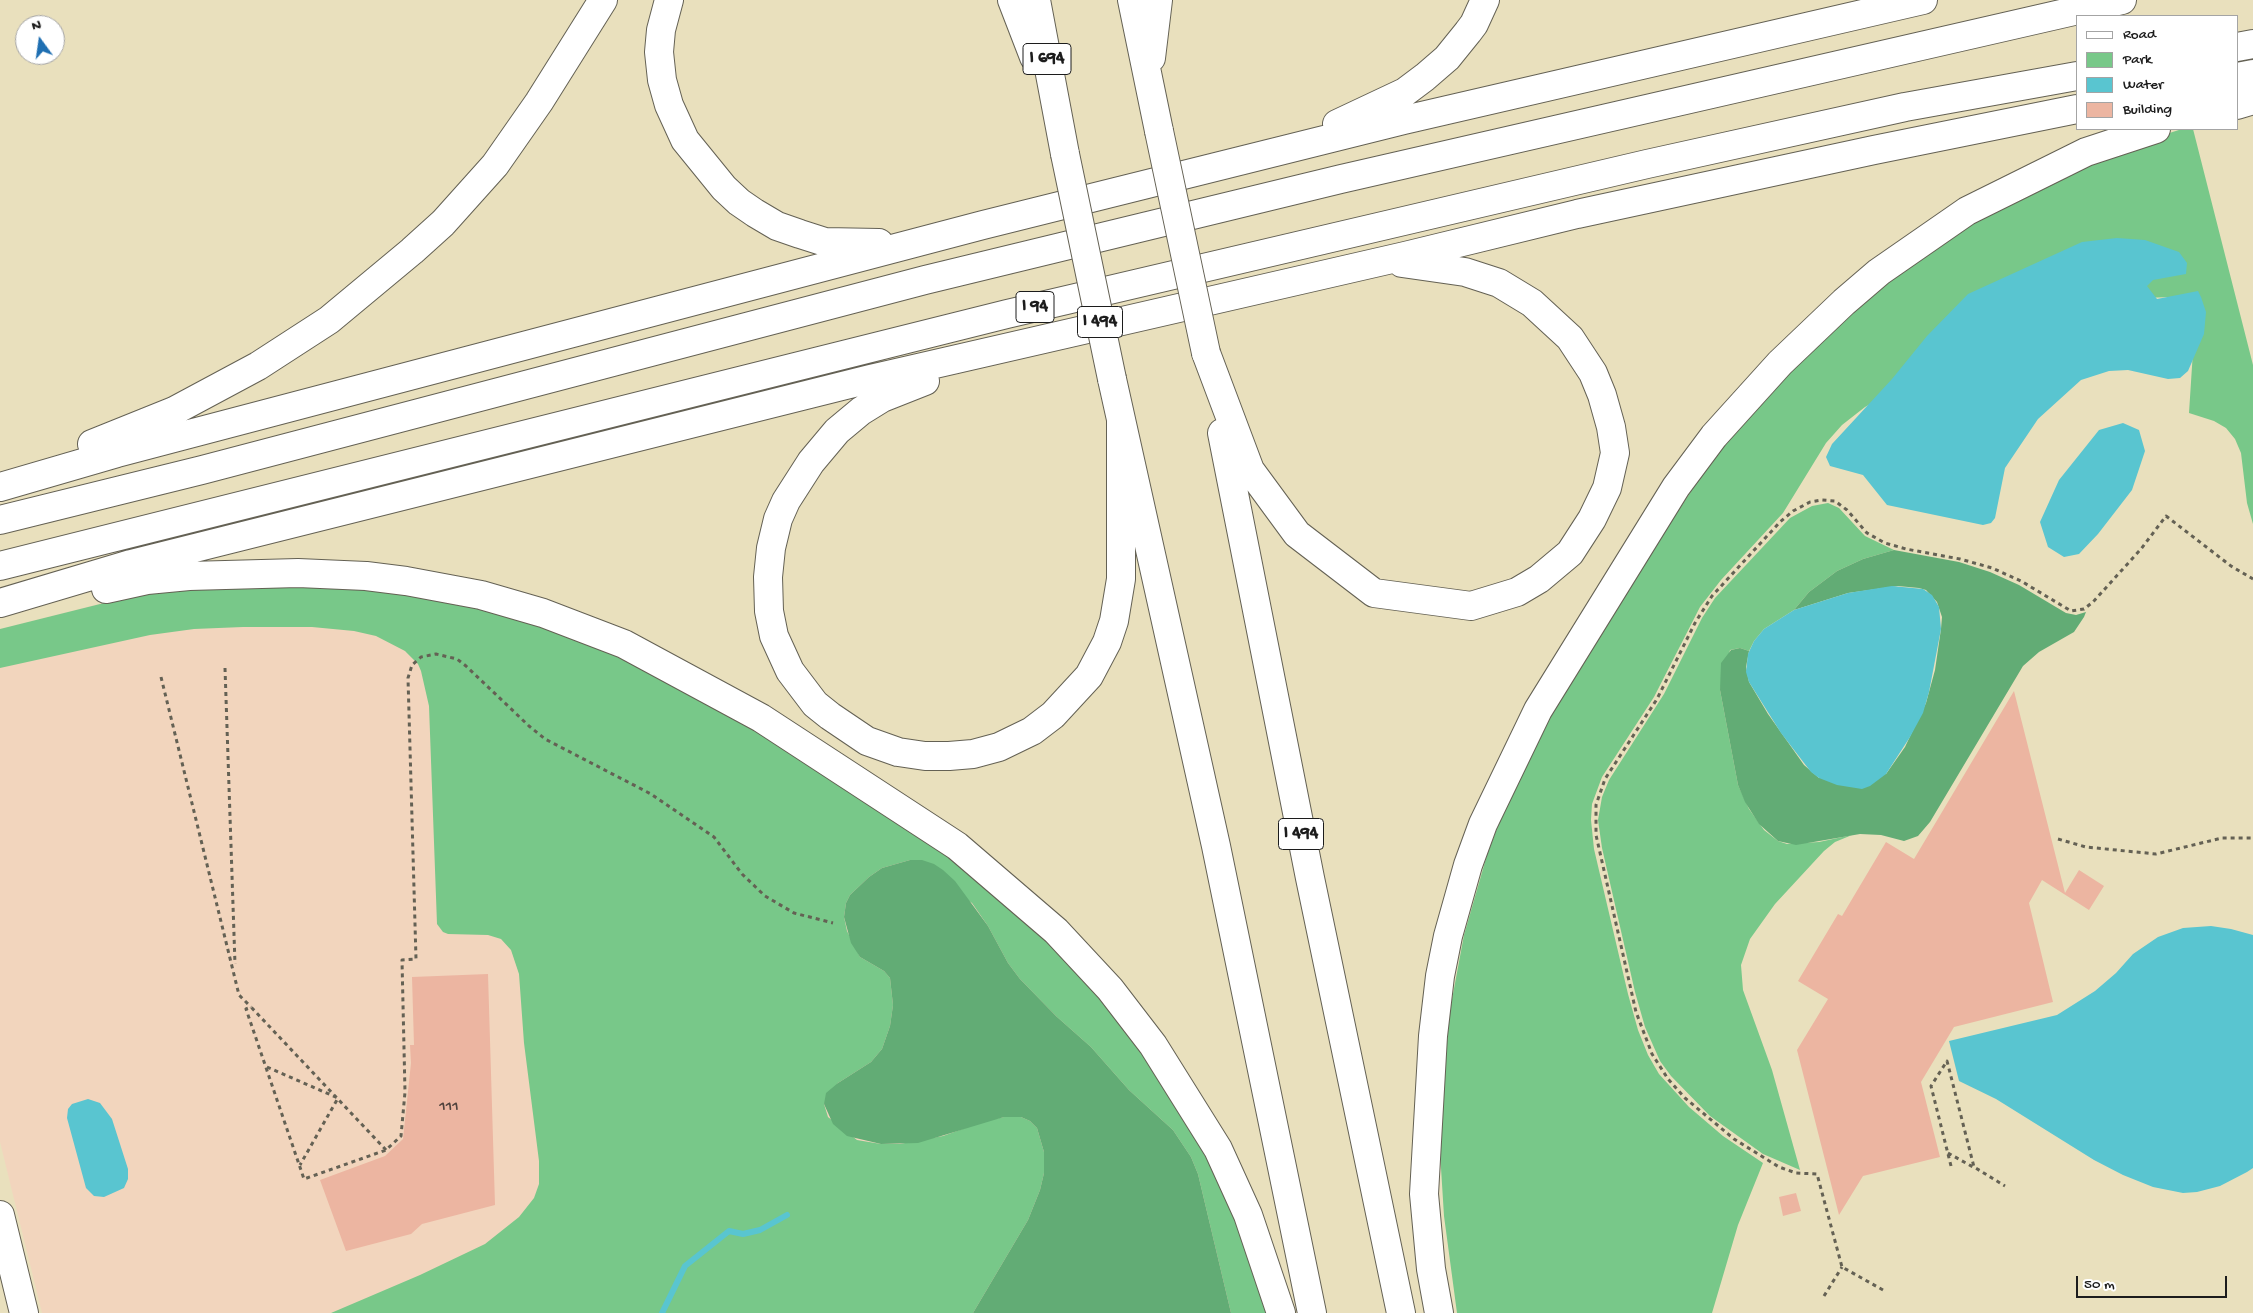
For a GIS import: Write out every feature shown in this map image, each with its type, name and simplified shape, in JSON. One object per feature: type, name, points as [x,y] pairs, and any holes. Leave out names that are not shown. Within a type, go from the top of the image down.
[{"type":"main road","points":[[0,467],[89,445],[174,411],[258,366],[328,320],[369,288],[443,223],[495,164],[539,102],[603,0]]},
{"type":"main road","points":[[669,0],[661,30],[659,52],[662,80],[669,105],[685,140],[724,188],[739,202],[777,226],[826,242],[911,244]]},
{"type":"main road","points":[[1012,0],[1058,118]]},
{"type":"main road","name":"I 694","points":[[1036,0],[1058,118]]},
{"type":"main road","points":[[1132,0],[1206,353],[1250,470],[1297,534],[1374,593],[1471,606],[1517,592],[1539,579],[1570,553],[1592,519],[1607,488],[1615,453],[1614,444],[1602,395],[1593,373],[1570,338],[1544,313],[1526,298],[1499,283],[1465,272],[1410,264],[1394,263],[1351,269]]},
{"type":"main road","points":[[1149,76],[1158,0]]},
{"type":"main road","points":[[1266,154],[1405,92],[1448,58],[1474,24],[1485,0]]},
{"type":"main road","points":[[0,486],[136,448],[911,244],[1266,154],[1404,120],[1923,0]]},
{"type":"main road","points":[[0,520],[202,470],[944,276],[1340,179],[2122,0]]},
{"type":"main road","points":[[2238,47],[2253,44]]},
{"type":"main road","points":[[2238,77],[2253,74]]},
{"type":"main road","name":"I 94","points":[[0,566],[1006,314],[1647,164],[1906,107],[2076,76]]},
{"type":"main road","points":[[2238,105],[2253,100]]},
{"type":"main road","points":[[0,603],[141,562],[851,384],[1351,269],[1577,214],[1874,150],[2076,109]]},
{"type":"main road","name":"I 494","points":[[1058,118],[1121,421],[1220,865],[1312,1313]]},
{"type":"main road","points":[[1439,1313],[1431,1269],[1424,1194],[1433,1036],[1440,976],[1448,936],[1468,865],[1483,824],[1538,710],[1676,487],[1714,436],[1780,363],[1844,302],[1879,272],[1967,212],[2086,152],[2153,130]]},
{"type":"main road","points":[[1013,347],[882,398],[861,411],[837,431],[811,462],[786,501],[778,519],[771,548],[768,576],[769,612],[774,636],[786,663],[815,704],[850,731],[867,741],[898,752],[925,756],[973,754],[999,746],[1032,731],[1053,715],[1088,676],[1107,642],[1121,579],[1121,421]]},
{"type":"main road","name":"I 494","points":[[1206,353],[1310,878],[1401,1313]]},
{"type":"main road","points":[[0,613],[148,580],[189,576],[298,573],[366,576],[406,581],[481,595],[543,613],[624,644],[762,718],[957,846],[1056,931],[1110,989],[1154,1045],[1218,1149],[1248,1215],[1281,1313]]},
{"type":"main road","points":[[0,1215],[24,1313]]},
{"type":"path","points":[[1883,1290],[1842,1267],[1818,1174],[1790,1171],[1770,1162],[1726,1133],[1692,1104],[1668,1079],[1657,1063],[1646,1042],[1636,1012],[1596,835],[1596,805],[1605,778],[1657,699],[1695,623],[1712,596],[1736,568],[1788,515],[1805,505],[1822,500],[1835,501],[1867,533],[1885,543],[1992,568],[2020,581],[2071,611],[2080,611],[2093,602],[2141,549],[2166,516],[2220,558],[2253,578]]},
{"type":"path","points":[[251,1007],[246,1009],[304,1179],[386,1150],[400,1136],[405,1092],[402,960],[416,959],[408,685],[412,665],[421,657],[431,654],[446,655],[457,659],[545,739],[651,794],[714,837],[750,882],[765,896],[794,913],[833,924]]},
{"type":"path","points":[[225,668],[235,972]]},
{"type":"path","points":[[161,677],[235,972],[239,995],[386,1150]]},
{"type":"path","points":[[2058,838],[2086,847],[2156,854],[2222,838],[2253,838]]},
{"type":"path","points":[[1951,1166],[1931,1086],[1947,1061],[1974,1167]]},
{"type":"path","points":[[266,1067],[338,1098]]},
{"type":"path","points":[[300,1165],[338,1098]]},
{"type":"path","points":[[1948,1152],[2006,1186]]},
{"type":"path","points":[[1824,1296],[1842,1267]]},
{"type":"shaded area","points":[[247,584],[927,837],[1272,1313],[42,1313],[0,1142],[0,629],[146,592]]},
{"type":"green space","points":[[2179,130],[2193,130],[2253,365],[2253,524],[2247,503],[2241,453],[2235,439],[2226,428],[2214,421],[2189,413],[2193,351],[2172,297],[2143,298],[1901,387],[1865,407],[1842,425],[1826,443],[1783,513],[1721,580],[1700,607],[1654,697],[1602,777],[1592,804],[1591,820],[1594,849],[1628,994],[1638,1030],[1648,1055],[1659,1074],[1689,1107],[1723,1136],[1763,1163],[1738,1225],[1712,1313],[1457,1313],[1444,1216],[1440,1152],[1440,1117],[1450,1010],[1464,935],[1487,855],[1504,810],[1546,723],[1716,453],[1839,317],[1983,213],[2132,145]]},
{"type":"green space","points":[[1828,503],[1839,508],[1865,536],[1894,550],[1863,559],[1837,571],[1809,592],[1794,610],[1764,629],[1754,641],[1749,651],[1740,648],[1730,650],[1720,690],[1738,785],[1749,809],[1764,830],[1778,841],[1787,844],[1819,842],[1852,835],[1835,842],[1824,851],[1775,904],[1750,939],[1741,965],[1743,990],[1772,1070],[1800,1170],[1763,1154],[1710,1116],[1671,1076],[1660,1061],[1645,1027],[1635,992],[1602,848],[1598,820],[1602,797],[1609,780],[1664,694],[1702,618],[1715,598],[1790,518],[1812,506]]},
{"type":"green space","points":[[1894,550],[1959,562],[1990,572],[2019,585],[2066,613],[2076,615],[2086,612],[2074,632],[2039,652],[2023,666],[1930,822],[1918,836],[1904,841],[1881,835],[1860,834],[1796,845],[1778,841],[1759,824],[1745,802],[1738,785],[1720,690],[1721,663],[1731,650],[1740,648],[1749,651],[1746,667],[1749,682],[1768,714],[1804,765],[1819,778],[1886,774],[1905,747],[1926,703],[1935,670],[1941,629],[1942,617],[1937,602],[1926,590],[1898,586],[1848,593],[1794,610],[1809,592],[1837,571],[1863,559]]},
{"type":"green space","points":[[217,585],[369,588],[452,601],[522,619],[631,660],[740,719],[985,880],[1089,981],[1166,1083],[1224,1188],[1272,1313],[1231,1313],[1198,1174],[1191,1157],[1173,1130],[1129,1090],[1091,1047],[1056,1016],[1020,979],[1008,963],[988,926],[972,903],[910,860],[882,868],[869,877],[850,895],[846,903],[844,917],[847,931],[860,957],[884,971],[890,978],[893,1005],[890,1026],[882,1049],[871,1062],[838,1083],[824,1104],[828,1117],[857,1140],[881,1144],[900,1144],[943,1136],[985,1121],[1004,1117],[1021,1117],[1030,1121],[1037,1128],[1044,1152],[1044,1173],[1040,1190],[1028,1220],[973,1313],[331,1313],[420,1275],[485,1244],[519,1217],[534,1198],[539,1184],[539,1161],[524,1043],[519,974],[511,950],[501,939],[488,935],[448,934],[443,932],[437,924],[429,706],[418,664],[405,651],[376,636],[354,631],[312,627],[194,629],[150,635],[0,668],[0,629],[156,590]]},
{"type":"green space","points":[[910,860],[922,860],[934,864],[955,881],[988,926],[1008,963],[1020,979],[1056,1016],[1091,1047],[1129,1090],[1173,1130],[1191,1157],[1198,1174],[1231,1313],[973,1313],[1028,1220],[1040,1190],[1044,1173],[1044,1152],[1037,1128],[1030,1121],[1021,1117],[1004,1117],[918,1143],[881,1144],[847,1136],[833,1124],[824,1104],[826,1093],[871,1062],[882,1049],[890,1026],[893,1005],[890,978],[884,971],[860,957],[851,943],[844,917],[846,903],[850,895],[869,877],[882,868]]},
{"type":"water","points":[[2117,238],[2145,240],[2179,252],[2187,263],[2186,274],[2153,280],[2147,286],[2157,299],[2198,291],[2201,297],[2206,312],[2204,334],[2188,371],[2180,378],[2168,379],[2128,370],[2109,371],[2081,380],[2038,419],[2005,468],[1995,518],[1991,523],[1983,525],[1887,505],[1863,475],[1830,466],[1826,457],[1832,444],[1892,379],[1927,336],[1968,294],[2082,242]]},
{"type":"water","points":[[2123,423],[2139,430],[2145,451],[2132,490],[2098,534],[2079,554],[2064,557],[2048,547],[2040,522],[2059,480],[2099,430]]},
{"type":"water","points":[[1892,586],[1923,589],[1932,595],[1939,607],[1941,629],[1929,692],[1923,713],[1886,774],[1870,786],[1862,789],[1837,785],[1819,778],[1811,772],[1781,733],[1749,682],[1746,672],[1748,654],[1754,641],[1764,629],[1794,610],[1848,593]]},
{"type":"water","points":[[2211,926],[2253,935],[2253,1168],[2247,1172],[2220,1186],[2197,1192],[2183,1193],[2153,1187],[2123,1175],[2094,1160],[1996,1099],[1959,1081],[1949,1041],[2057,1015],[2095,991],[2116,973],[2133,954],[2158,937],[2183,928]]},
{"type":"water","points":[[88,1099],[100,1103],[112,1119],[128,1169],[128,1179],[124,1188],[104,1197],[94,1196],[86,1188],[67,1118],[68,1109],[72,1104]]},
{"type":"building","points":[[2014,691],[2065,893],[2079,870],[2104,886],[2089,910],[2042,880],[2029,903],[2053,1002],[1954,1027],[1921,1082],[1940,1157],[1863,1176],[1839,1215],[1797,1050],[1828,999],[1798,981],[1838,914],[1842,916],[1886,842],[1914,859]]},
{"type":"building","points":[[488,974],[495,1205],[422,1224],[411,1234],[346,1251],[320,1180],[385,1156],[403,1139],[411,1063],[410,1045],[414,1045],[412,977]]},
{"type":"building","points":[[1796,1193],[1801,1211],[1783,1216],[1779,1197]]},
{"type":"waterway","points":[[662,1313],[685,1266],[729,1231],[743,1234],[760,1230],[787,1215]]}]
